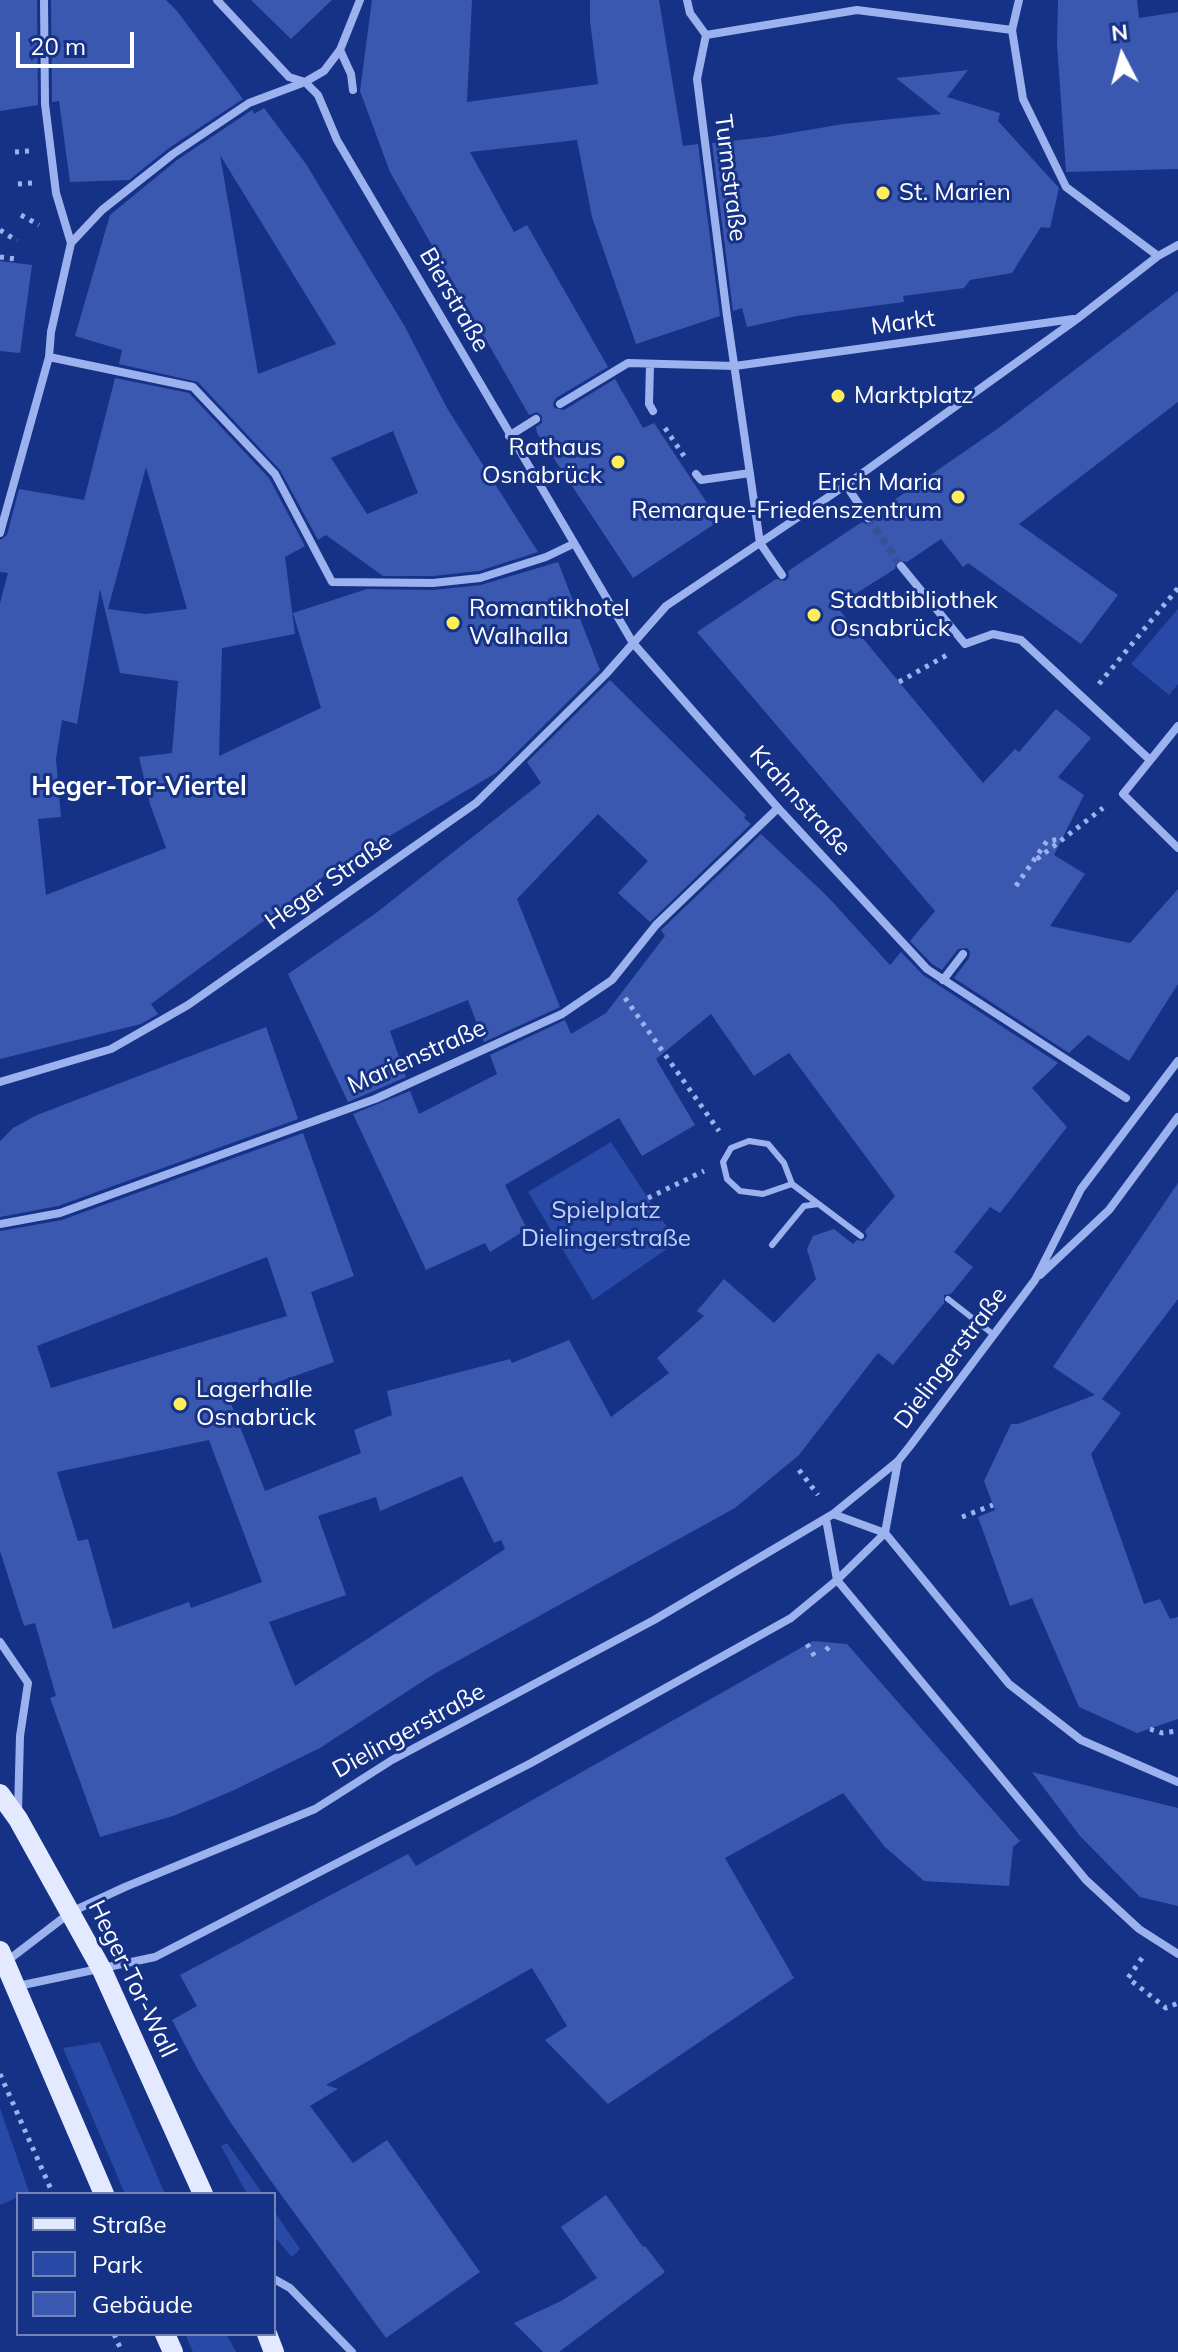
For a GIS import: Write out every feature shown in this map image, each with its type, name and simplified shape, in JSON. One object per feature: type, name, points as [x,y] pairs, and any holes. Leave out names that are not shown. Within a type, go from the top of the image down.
[{"type":"main road","name":"Heger-Tor-Wall","points":[[0,1794],[18,1819],[102,1970],[202,2192]]},
{"type":"main road","points":[[3,1956],[103,2192]]},
{"type":"street","points":[[0,533],[49,357],[51,332],[71,243],[56,193],[45,104],[44,0]]},
{"type":"street","name":"Bierstraße","points":[[217,0],[289,77],[305,82],[318,95],[337,140],[633,643]]},
{"type":"street","points":[[71,243],[102,210],[173,154],[249,103],[305,82],[324,71],[340,50],[360,0]]},
{"type":"street","points":[[687,0],[690,13],[706,35],[857,10],[1012,30]]},
{"type":"street","points":[[1019,0],[1012,30],[1023,99],[1066,187],[1158,256]]},
{"type":"street","name":"Turmstraße","points":[[706,35],[697,79],[735,366]]},
{"type":"street","points":[[340,50],[351,74],[353,90]]},
{"type":"street","points":[[268,96],[274,106]]},
{"type":"street","points":[[633,643],[666,606],[846,485],[1077,319],[1158,256],[1178,245]]},
{"type":"street","name":"Markt","points":[[560,404],[628,363],[735,366],[1077,319]]},
{"type":"street","points":[[49,357],[193,387],[275,474],[332,582],[433,583],[480,578],[546,557],[573,544]]},
{"type":"street","points":[[650,364],[649,404],[653,411]]},
{"type":"street","points":[[735,366],[760,543],[782,575]]},
{"type":"street","points":[[509,436],[536,419]]},
{"type":"street","points":[[696,474],[701,480],[750,473]]},
{"type":"street","points":[[846,485],[868,518]]},
{"type":"street","points":[[901,566],[965,644],[993,634],[1021,640],[1150,760]]},
{"type":"street","name":"Krahnstraße","points":[[633,643],[778,808],[927,969],[1126,1098]]},
{"type":"street","name":"Heger Straße","points":[[0,1082],[111,1049],[188,1005],[476,803],[606,674],[633,643]]},
{"type":"street","points":[[1178,726],[1123,794],[1178,848]]},
{"type":"street","name":"Marienstraße","points":[[0,1224],[60,1213],[375,1099],[562,1014],[612,980],[656,925],[778,808]]},
{"type":"street","points":[[943,980],[963,954]]},
{"type":"street","name":"Dielingerstraße","points":[[3,1956],[71,1912],[315,1809],[392,1760],[654,1620],[830,1517],[898,1461],[1035,1280],[1081,1189],[1178,1061]]},
{"type":"street","name":"Dielingerstraße","points":[[1035,1280],[1109,1210],[1178,1117]]},
{"type":"street","name":"Dielingerstraße","points":[[885,1533],[898,1461]]},
{"type":"street","points":[[1178,1782],[1081,1740],[1009,1684],[885,1533],[830,1517],[837,1580],[1086,1880],[1139,1929],[1178,1954]]},
{"type":"street","points":[[17,1987],[155,1957],[531,1763],[791,1618],[837,1580],[885,1533]]},
{"type":"street","points":[[0,1642],[28,1683],[20,1736],[18,1819]]},
{"type":"street","points":[[276,2280],[290,2288],[352,2352]]},
{"type":"lane","points":[[792,1184],[763,1194],[740,1191],[727,1179],[723,1162],[731,1148],[749,1141],[768,1144],[784,1163],[792,1184],[861,1236]]},
{"type":"lane","points":[[772,1245],[804,1206],[818,1204]]},
{"type":"lane","points":[[948,1299],[994,1335]]},
{"type":"path","points":[[21,215],[40,226]]},
{"type":"path","points":[[0,230],[17,241]]},
{"type":"path","points":[[0,257],[15,259]]},
{"type":"path","points":[[1085,700],[1178,588]]},
{"type":"path","points":[[899,682],[965,644]]},
{"type":"path","points":[[1016,886],[1037,859],[1123,794]]},
{"type":"path","points":[[643,1023],[731,1148]]},
{"type":"path","points":[[648,1198],[723,1162]]},
{"type":"path","points":[[962,1517],[993,1505]]},
{"type":"path","points":[[826,1650],[833,1643]]},
{"type":"path","points":[[807,1644],[815,1657]]},
{"type":"path","points":[[1150,1729],[1162,1733],[1178,1731]]},
{"type":"path","points":[[1142,1958],[1128,1978],[1166,2008],[1178,2003]]},
{"type":"path","points":[[0,2074],[52,2192]]},
{"type":"green space","points":[[1178,609],[1178,684],[1169,695],[1131,664]]},
{"type":"green space","name":"Spielplatz Dielingerstraße","points":[[611,1142],[677,1242],[593,1300],[528,1192]]},
{"type":"green space","points":[[100,2042],[164,2192],[124,2192],[63,2048]]},
{"type":"green space","points":[[0,2108],[29,2192],[16,2192],[16,2198],[0,2205]]},
{"type":"green space","points":[[227,2143],[262,2192],[246,2192],[221,2146]]},
{"type":"green space","points":[[276,2214],[300,2249],[292,2257],[276,2238]]},
{"type":"green space","points":[[186,2336],[227,2336],[236,2352],[193,2352]]},
{"type":"building","points":[[0,0],[37,0],[38,105],[0,111]]},
{"type":"building","points":[[51,0],[166,0],[243,99],[169,148],[129,180],[70,182],[59,101],[52,102]]},
{"type":"building","points":[[251,0],[332,0],[291,39]]},
{"type":"building","points":[[372,0],[472,0],[467,102],[598,84],[590,0],[659,0],[683,146],[698,144],[720,316],[636,344],[592,217],[577,140],[470,152],[514,232],[527,225],[608,367],[556,398],[554,408],[564,410],[615,379],[643,428],[654,423],[719,521],[633,578],[537,433],[536,427],[542,423],[542,416],[537,412],[529,415],[390,172],[360,91]]},
{"type":"building","points":[[1058,0],[1137,0],[1139,18],[1178,12],[1178,169],[1066,172],[1057,44]]},
{"type":"building","name":"St. Marien","points":[[968,70],[947,97],[1000,113],[998,121],[1059,188],[1050,228],[1041,227],[1012,273],[970,280],[964,288],[903,296],[904,302],[797,316],[747,327],[742,308],[733,311],[712,143],[941,114],[896,78]]},
{"type":"building","points":[[264,108],[306,164],[404,325],[447,408],[538,552],[479,571],[433,576],[383,576],[326,535],[318,540],[280,470],[198,382],[119,364],[122,350],[75,336],[110,215],[177,160],[252,110],[254,114]],"holes":[[[220,155],[336,344],[258,374]],[[393,431],[418,493],[367,514],[331,458]]]},
{"type":"building","points":[[0,261],[32,265],[20,353],[0,351]]},
{"type":"building","points":[[1178,291],[1178,402],[1019,524],[1118,595],[1081,644],[968,563],[963,567],[941,539],[907,562],[897,560],[895,569],[836,606],[983,783],[1015,749],[1019,752],[1056,709],[1091,738],[1058,777],[1084,795],[1054,855],[1085,874],[1050,926],[1130,943],[1178,889],[1178,984],[1129,1061],[1088,1035],[1069,1053],[954,978],[969,958],[967,948],[958,949],[942,970],[932,964],[910,941],[935,911],[697,632],[776,579],[785,581],[789,577],[788,571],[862,522],[872,523],[874,514],[1000,427]]},
{"type":"building","points":[[115,378],[189,393],[269,478],[305,546],[285,557],[295,634],[222,648],[219,756],[321,708],[293,613],[367,589],[433,590],[481,585],[558,562],[600,670],[496,773],[334,869],[151,1004],[158,1014],[141,1024],[0,1059],[0,603],[8,573],[0,572],[0,540],[7,535],[19,489],[84,500]],"holes":[[[146,467],[187,609],[146,614],[108,609]],[[100,589],[120,673],[178,681],[172,753],[139,757],[150,804],[166,848],[46,895],[38,819],[61,817],[56,759],[62,720],[77,724]]]},
{"type":"building","points":[[610,680],[746,815],[744,818],[751,824],[650,922],[618,893],[648,861],[598,814],[517,899],[560,1007],[484,1042],[468,1000],[390,1031],[406,1077],[348,1102],[288,974],[376,913],[541,783],[527,762]]},
{"type":"building","points":[[761,834],[827,896],[890,965],[901,952],[923,975],[1058,1063],[1032,1088],[1067,1127],[1000,1213],[990,1207],[954,1252],[973,1267],[951,1294],[944,1295],[944,1303],[893,1365],[878,1353],[799,1455],[735,1508],[434,1674],[320,1748],[173,1816],[100,1837],[50,1698],[56,1696],[35,1623],[24,1626],[0,1551],[0,1231],[62,1220],[303,1133],[354,1276],[311,1292],[334,1362],[230,1401],[265,1491],[361,1453],[354,1430],[392,1415],[387,1391],[510,1359],[512,1363],[569,1340],[611,1417],[669,1373],[657,1358],[704,1316],[697,1311],[724,1279],[774,1323],[816,1279],[807,1249],[813,1236],[834,1229],[853,1244],[857,1240],[864,1241],[867,1236],[865,1231],[895,1196],[789,1053],[754,1076],[711,1014],[656,1059],[695,1125],[642,1156],[619,1118],[505,1185],[527,1229],[490,1252],[485,1243],[426,1270],[353,1114],[410,1091],[419,1114],[497,1074],[490,1055],[565,1020],[571,1034],[606,1013],[665,936],[661,930]],"holes":[[[267,1257],[287,1316],[51,1388],[37,1346]],[[209,1440],[262,1582],[191,1608],[189,1602],[113,1629],[88,1539],[78,1541],[57,1472]],[[462,1476],[494,1543],[501,1540],[505,1549],[295,1686],[269,1622],[346,1595],[318,1516],[376,1497],[380,1511]]]},
{"type":"building","points":[[266,1027],[298,1119],[58,1206],[0,1217],[0,1141],[13,1128],[37,1115]]},
{"type":"building","points":[[1178,1183],[1178,1299],[1102,1399],[1121,1413],[1091,1454],[1144,1604],[1160,1599],[1170,1619],[1178,1617],[1178,1719],[1137,1733],[1079,1707],[1032,1598],[1010,1606],[978,1517],[995,1510],[984,1481],[1011,1424],[1095,1395],[1053,1367]]},
{"type":"building","points":[[813,1641],[847,1644],[1020,1841],[1013,1847],[1009,1886],[924,1881],[884,1846],[843,1793],[725,1858],[794,1978],[608,2104],[545,2040],[567,2026],[532,1968],[326,2085],[338,2089],[310,2106],[353,2163],[387,2140],[480,2272],[386,2338],[271,2181],[198,2070],[172,2020],[197,2006],[180,1975],[408,1854],[416,1866]]},
{"type":"building","points":[[1032,1772],[1178,1808],[1178,1906],[1140,1897],[1080,1836]]},
{"type":"building","points":[[606,2195],[665,2272],[559,2352],[543,2352],[514,2323],[561,2301],[597,2278],[561,2227]]},
{"type":"tunnel","points":[[868,518],[901,566]]},
{"type":"place","name":"St. Marien","points":[[883,193]]},
{"type":"place","name":"Marktplatz","points":[[838,396]]},
{"type":"place","name":"Rathaus Osnabrück","points":[[618,462]]},
{"type":"place","name":"Erich Maria Remarque-Friedenszentrum","points":[[958,497]]},
{"type":"place","name":"Stadtbibliothek Osnabrück","points":[[814,615]]},
{"type":"place","name":"Romantikhotel Walhalla","points":[[453,623]]},
{"type":"place","name":"Lagerhalle Osnabrück","points":[[180,1404]]},
{"type":"district","name":"Heger-Tor-Viertel","points":[[139,787]]}]
